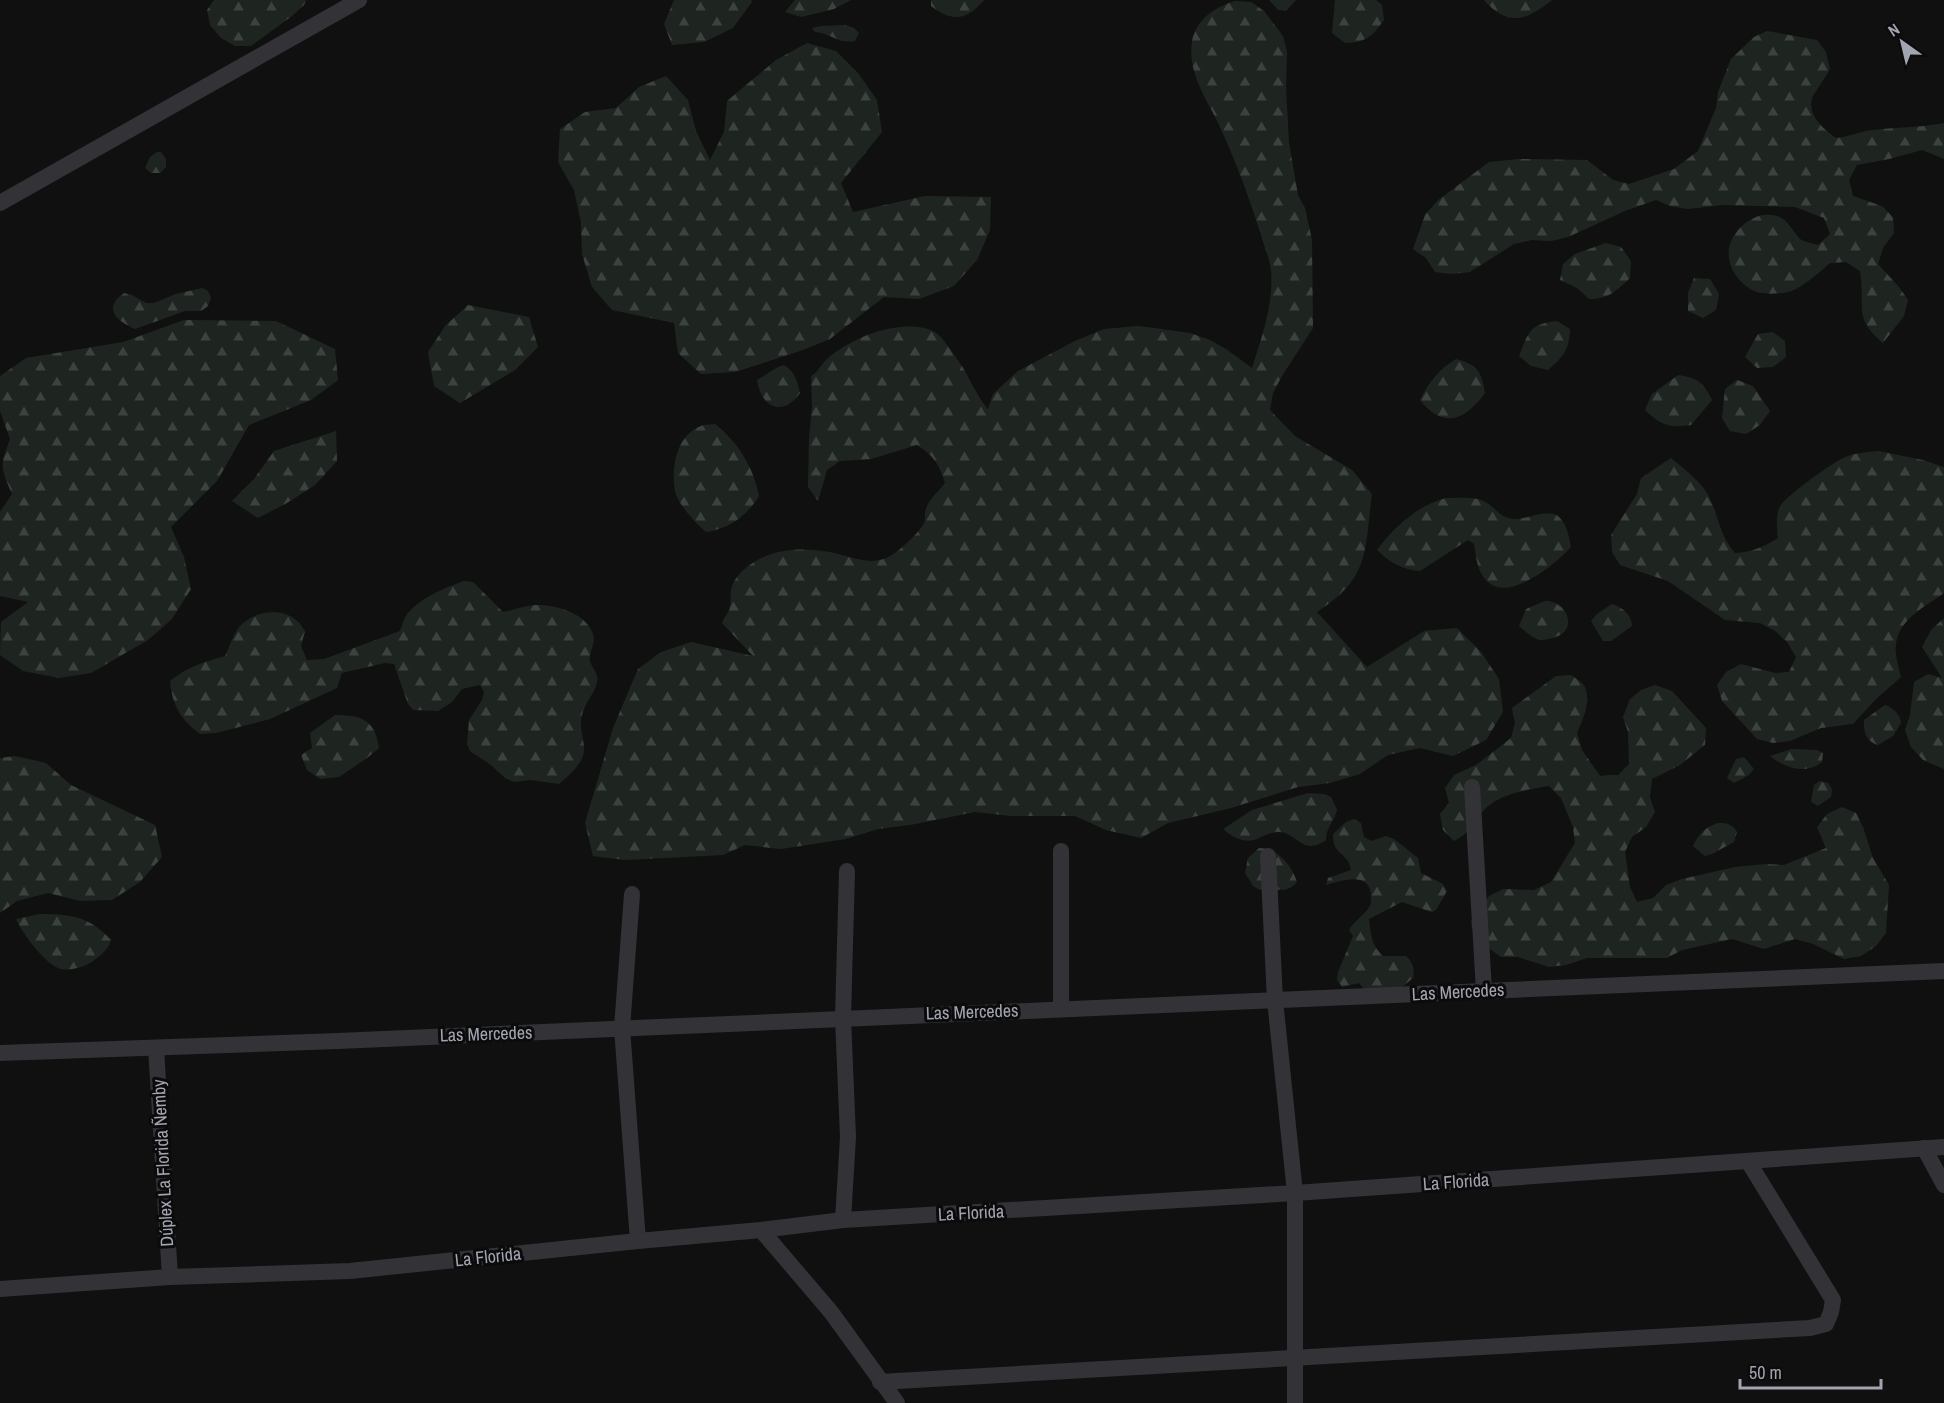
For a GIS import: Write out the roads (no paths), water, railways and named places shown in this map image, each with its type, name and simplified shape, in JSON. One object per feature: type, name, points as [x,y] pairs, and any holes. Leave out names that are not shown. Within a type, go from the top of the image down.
[{"type":"street","points":[[0,203],[359,0]]},
{"type":"street","points":[[1472,787],[1484,991]]},
{"type":"street","points":[[1061,851],[1061,1009]]},
{"type":"street","points":[[1268,856],[1275,1000],[1295,1193],[1295,1403]]},
{"type":"street","points":[[843,1220],[848,1137],[843,1018],[847,871]]},
{"type":"street","points":[[632,894],[622,1028],[638,1240]]},
{"type":"street","name":"Las Mercedes","points":[[0,1053],[1944,971]]},
{"type":"street","name":"Dúplex La Florida Ñemby","points":[[156,1048],[170,1277]]},
{"type":"street","name":"La Florida","points":[[0,1289],[170,1277],[350,1271],[843,1220],[1295,1193],[1944,1147]]},
{"type":"street","points":[[1924,1148],[1944,1185]]},
{"type":"street","points":[[880,1382],[1810,1329],[1826,1324],[1833,1300],[1748,1161]]},
{"type":"street","points":[[761,1230],[831,1311],[897,1403]]}]
